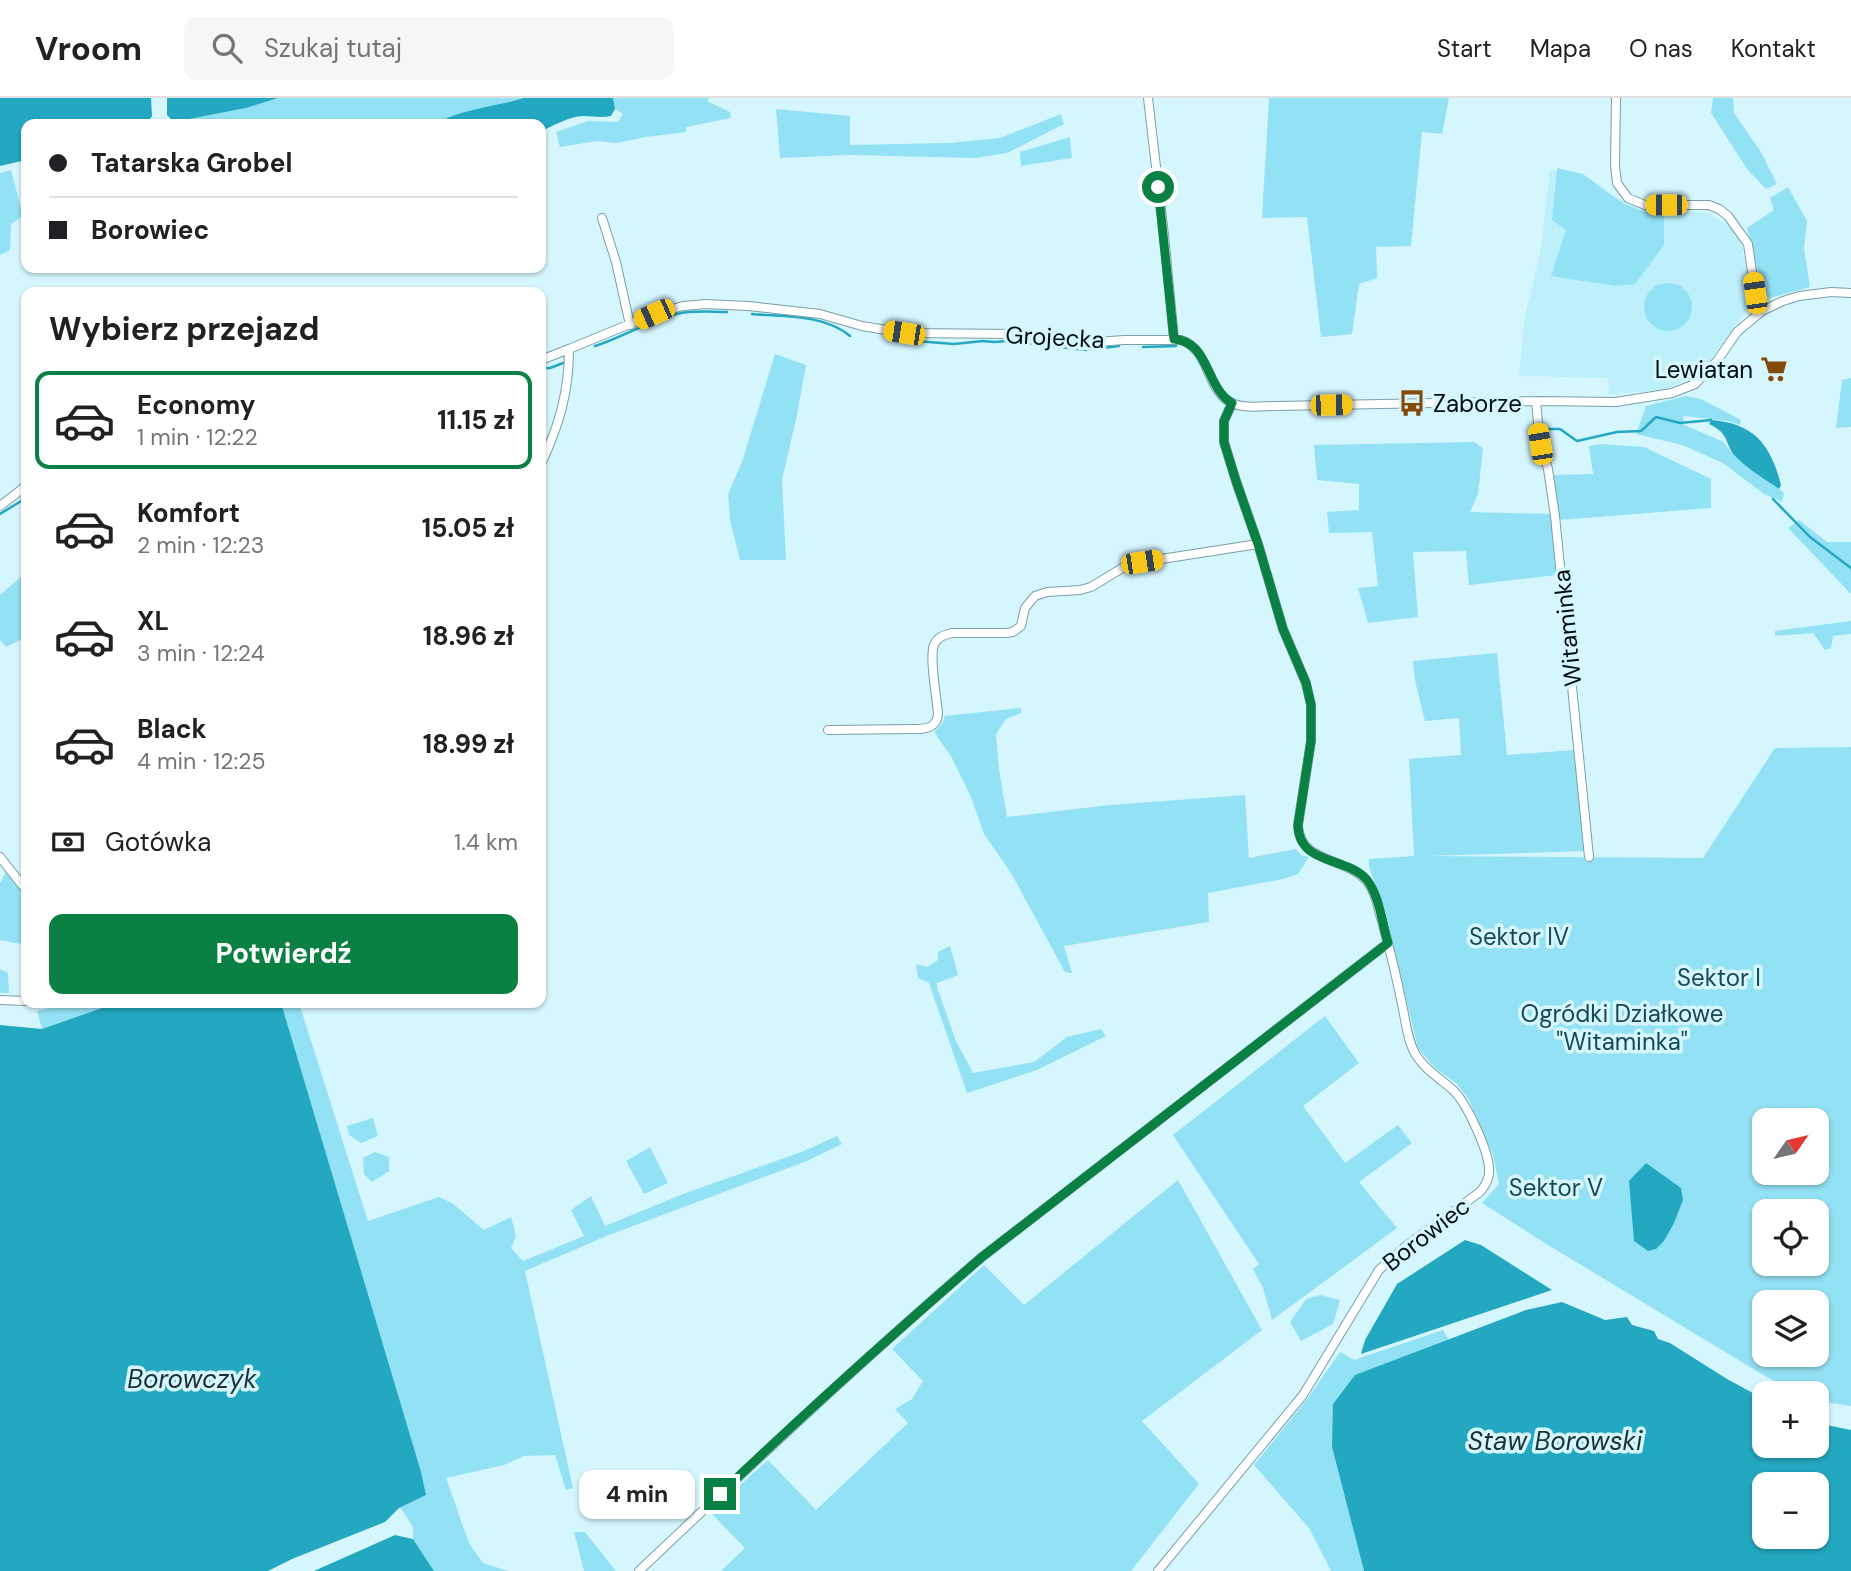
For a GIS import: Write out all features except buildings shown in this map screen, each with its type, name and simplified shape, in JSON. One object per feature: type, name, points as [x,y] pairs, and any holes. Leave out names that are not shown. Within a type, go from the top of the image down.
[{"type":"street","points":[[1148,98],[1174,339],[1189,342],[1197,349],[1219,392],[1232,403],[1276,406],[1616,402],[1672,393],[1687,389],[1709,372],[1737,332],[1762,311],[1799,296],[1851,293]]},
{"type":"street","points":[[1616,98],[1617,183],[1628,198],[1645,205],[1709,205],[1728,216],[1748,244],[1755,293],[1762,311]]},
{"type":"street","points":[[602,218],[616,262],[630,325]]},
{"type":"street","name":"Grojecka","points":[[546,358],[654,314],[675,308],[714,304],[820,314],[862,326],[904,333],[1029,334],[1082,343],[1174,339]]},
{"type":"street","points":[[546,452],[565,398],[569,349]]},
{"type":"street","name":"Witaminka","points":[[1536,401],[1540,444],[1548,469],[1555,516],[1589,857]]},
{"type":"street","name":"Borowiec","points":[[1158,1571],[1303,1395],[1378,1270],[1480,1192],[1489,1172],[1488,1160],[1468,1110],[1414,1051],[1388,943],[1374,894],[1367,881],[1354,870],[1310,851],[1300,836],[1298,825],[1311,741],[1311,705],[1306,683],[1281,622],[1224,442],[1224,421],[1232,403]]},
{"type":"street","points":[[0,506],[21,490]]},
{"type":"street","points":[[828,730],[923,729],[934,725],[938,714],[932,652],[936,641],[943,635],[1010,633],[1021,625],[1028,603],[1040,594],[1091,587],[1120,569],[1135,564],[1258,544]]},
{"type":"street","points":[[0,857],[21,884]]},
{"type":"street","points":[[639,1571],[781,1436],[982,1257],[1388,943]]},
{"type":"street","points":[[0,1000],[21,1001]]},
{"type":"shaded area","points":[[1550,169],[1638,207],[1708,213],[1737,234],[1743,249],[1751,304],[1701,372],[1667,389],[1609,395],[1608,378],[1519,376],[1524,320],[1541,248]]},
{"type":"green space","points":[[278,98],[523,98],[446,119],[189,119],[246,108]]},
{"type":"green space","points":[[613,98],[709,98],[707,101],[730,112],[731,118],[686,127],[686,132],[616,143],[597,141],[560,147],[556,132],[588,121],[618,122],[623,114],[615,109]]},
{"type":"green space","points":[[1269,98],[1449,98],[1442,134],[1422,132],[1411,246],[1376,247],[1377,278],[1359,284],[1352,334],[1321,337],[1307,217],[1262,218]]},
{"type":"green space","points":[[1713,98],[1733,98],[1734,113],[1761,152],[1777,184],[1766,189],[1747,169],[1711,113]]},
{"type":"green space","points":[[776,109],[850,116],[850,145],[949,143],[1000,138],[1061,114],[1064,124],[1007,153],[975,158],[850,155],[780,158]]},
{"type":"green space","points":[[1070,137],[1072,158],[1021,166],[1020,152]]},
{"type":"green space","points":[[1557,168],[1583,174],[1624,204],[1643,211],[1664,212],[1664,245],[1635,284],[1616,286],[1551,276],[1566,230],[1552,220]]},
{"type":"green space","points":[[11,170],[21,217],[11,224],[10,250],[0,255],[0,173]]},
{"type":"green space","points":[[1788,187],[1807,221],[1804,248],[1810,287],[1770,298],[1764,295],[1747,228],[1774,210],[1770,198]]},
{"type":"green space","points":[[1668,283],[1677,284],[1685,290],[1691,298],[1691,316],[1685,324],[1677,330],[1668,331],[1659,330],[1651,324],[1645,316],[1644,307],[1645,298],[1651,290],[1659,284]]},
{"type":"green space","points":[[775,354],[806,365],[782,480],[786,560],[740,560],[730,520],[728,494],[742,462]]},
{"type":"green space","points":[[1851,378],[1851,427],[1836,428],[1842,380]]},
{"type":"green space","points":[[1686,396],[1701,399],[1741,420],[1740,425],[1683,416],[1684,425],[1722,441],[1739,460],[1784,493],[1782,502],[1764,494],[1723,463],[1682,445],[1636,434],[1646,406]]},
{"type":"green space","points":[[1474,442],[1483,448],[1478,494],[1470,512],[1551,514],[1557,575],[1469,585],[1466,551],[1413,552],[1418,617],[1368,623],[1358,588],[1378,586],[1372,532],[1329,533],[1327,512],[1359,510],[1359,484],[1317,480],[1314,445]]},
{"type":"green space","points":[[1600,444],[1644,447],[1711,479],[1711,508],[1560,520],[1553,475],[1593,474],[1589,446]]},
{"type":"green space","points":[[1799,520],[1827,542],[1851,542],[1851,594],[1788,528]]},
{"type":"green space","points":[[21,577],[21,640],[6,647],[0,640],[0,595]]},
{"type":"green space","points":[[1851,621],[1851,634],[1833,636],[1831,648],[1825,650],[1813,633],[1775,636],[1775,631]]},
{"type":"green space","name":"Ogródki Działkowe \"Witaminka\"","points":[[1497,653],[1507,755],[1575,750],[1586,851],[1426,856],[1703,858],[1775,748],[1851,747],[1851,1406],[1829,1403],[1829,1381],[1774,1381],[1765,1376],[1482,1203],[1499,1184],[1493,1155],[1469,1100],[1456,1083],[1435,1068],[1418,1048],[1385,911],[1369,867],[1369,859],[1414,856],[1409,759],[1461,755],[1459,718],[1425,721],[1413,661]]},
{"type":"green space","points":[[1021,708],[1021,713],[1006,719],[996,734],[1007,817],[1110,805],[1245,795],[1249,858],[1296,849],[1301,855],[1309,857],[1298,874],[1208,893],[1209,922],[1064,946],[1072,973],[1065,972],[1011,873],[984,834],[971,797],[952,758],[934,732],[945,716]]},
{"type":"green space","points":[[6,871],[21,889],[21,944],[0,940],[0,883]]},
{"type":"green space","points":[[950,946],[958,975],[937,983],[937,987],[956,1041],[973,1073],[1034,1062],[1067,1037],[1101,1029],[1106,1036],[1037,1070],[967,1093],[929,983],[918,978],[916,964],[927,967],[938,960],[938,952]]},
{"type":"green space","points":[[0,969],[8,973],[9,993],[0,993]]},
{"type":"green space","points":[[50,1008],[102,1008],[42,1029],[37,1011]]},
{"type":"green space","points":[[280,1008],[301,1008],[368,1221],[439,1197],[452,1203],[484,1230],[511,1217],[516,1236],[511,1248],[523,1261],[584,1236],[571,1210],[591,1196],[605,1226],[837,1136],[842,1144],[807,1161],[609,1235],[525,1271],[573,1488],[566,1490],[555,1455],[524,1456],[504,1465],[446,1478],[469,1543],[483,1563],[508,1571],[434,1571],[413,1539],[413,1527],[400,1507],[350,1244]]},
{"type":"green space","points":[[1325,1016],[1359,1063],[1303,1106],[1345,1163],[1398,1125],[1412,1143],[1359,1182],[1397,1228],[1272,1320],[1263,1288],[1253,1269],[1259,1264],[1173,1135]]},
{"type":"green space","points":[[373,1118],[378,1136],[361,1143],[349,1135],[347,1126]]},
{"type":"green space","points":[[650,1147],[668,1183],[644,1194],[626,1161]]},
{"type":"green space","points":[[375,1152],[389,1157],[389,1171],[372,1182],[364,1174],[363,1158]]},
{"type":"green space","points":[[1178,1180],[1262,1330],[1142,1421],[1199,1484],[1131,1571],[721,1571],[745,1548],[710,1512],[768,1460],[816,1510],[908,1423],[895,1409],[912,1399],[923,1381],[892,1349],[984,1265],[1024,1305]]},
{"type":"green space","points":[[1320,1295],[1340,1300],[1333,1324],[1301,1341],[1290,1322],[1306,1299]]},
{"type":"green space","points":[[1443,1330],[1449,1340],[1356,1375],[1332,1447],[1364,1571],[1331,1571],[1309,1528],[1254,1465],[1308,1398],[1340,1352],[1354,1360]]},
{"type":"green space","points":[[574,1532],[585,1532],[616,1571],[584,1571]]},
{"type":"water","points":[[0,98],[151,98],[150,119],[21,119],[21,161],[0,166]]},
{"type":"water","points":[[167,98],[278,98],[246,108],[189,119],[171,119],[167,115]]},
{"type":"water","points":[[523,98],[613,98],[615,109],[611,116],[578,116],[546,129],[546,119],[446,119]]},
{"type":"water","points":[[1711,420],[1739,426],[1758,439],[1772,458],[1781,485],[1779,489],[1737,458],[1721,432],[1709,424]]},
{"type":"water","name":"Borowczyk","points":[[102,1008],[282,1008],[426,1495],[399,1508],[385,1522],[268,1571],[0,1571],[0,1025],[42,1029]]},
{"type":"water","points":[[1646,1163],[1681,1188],[1683,1200],[1664,1241],[1656,1249],[1648,1251],[1634,1241],[1629,1181]]},
{"type":"water","points":[[1465,1240],[1481,1245],[1552,1290],[1361,1354],[1365,1340],[1397,1284]]},
{"type":"water","name":"Staw Borowski","points":[[1562,1302],[1605,1320],[1627,1317],[1632,1325],[1654,1331],[1658,1339],[1670,1343],[1752,1393],[1752,1458],[1829,1458],[1829,1425],[1851,1430],[1851,1571],[1364,1571],[1332,1447],[1333,1404],[1355,1375],[1526,1310]]},
{"type":"water","points":[[395,1535],[413,1539],[434,1571],[314,1571]]},
{"type":"waterway","points":[[595,346],[677,314],[727,312]]},
{"type":"waterway","points":[[752,314],[816,320],[850,336]]},
{"type":"waterway","points":[[916,341],[954,344],[1007,341],[1086,350],[1119,346]]},
{"type":"waterway","points":[[1143,347],[1176,346]]},
{"type":"waterway","points":[[546,368],[563,363]]},
{"type":"waterway","points":[[1544,429],[1560,429],[1577,441],[1617,432],[1641,431],[1656,417],[1680,423],[1711,420]]},
{"type":"waterway","points":[[1773,499],[1810,537],[1851,568]]},
{"type":"waterway","points":[[0,514],[21,501]]},
{"type":"place","name":"Lewiatan","points":[[1774,369]]},
{"type":"place","name":"Zaborze","points":[[1412,403]]},
{"type":"route","points":[[720,1494],[982,1257],[1388,943],[1374,894],[1363,876],[1310,851],[1300,836],[1298,825],[1312,733],[1310,697],[1283,629],[1226,450],[1224,425],[1232,403],[1219,392],[1197,349],[1189,342],[1174,339],[1158,187]]},
{"type":"park label","name":"Sektor IV","points":[[1519,936]]},
{"type":"park label","name":"Sektor I","points":[[1719,977]]},
{"type":"park label","name":"Sektor V","points":[[1556,1187]]}]
